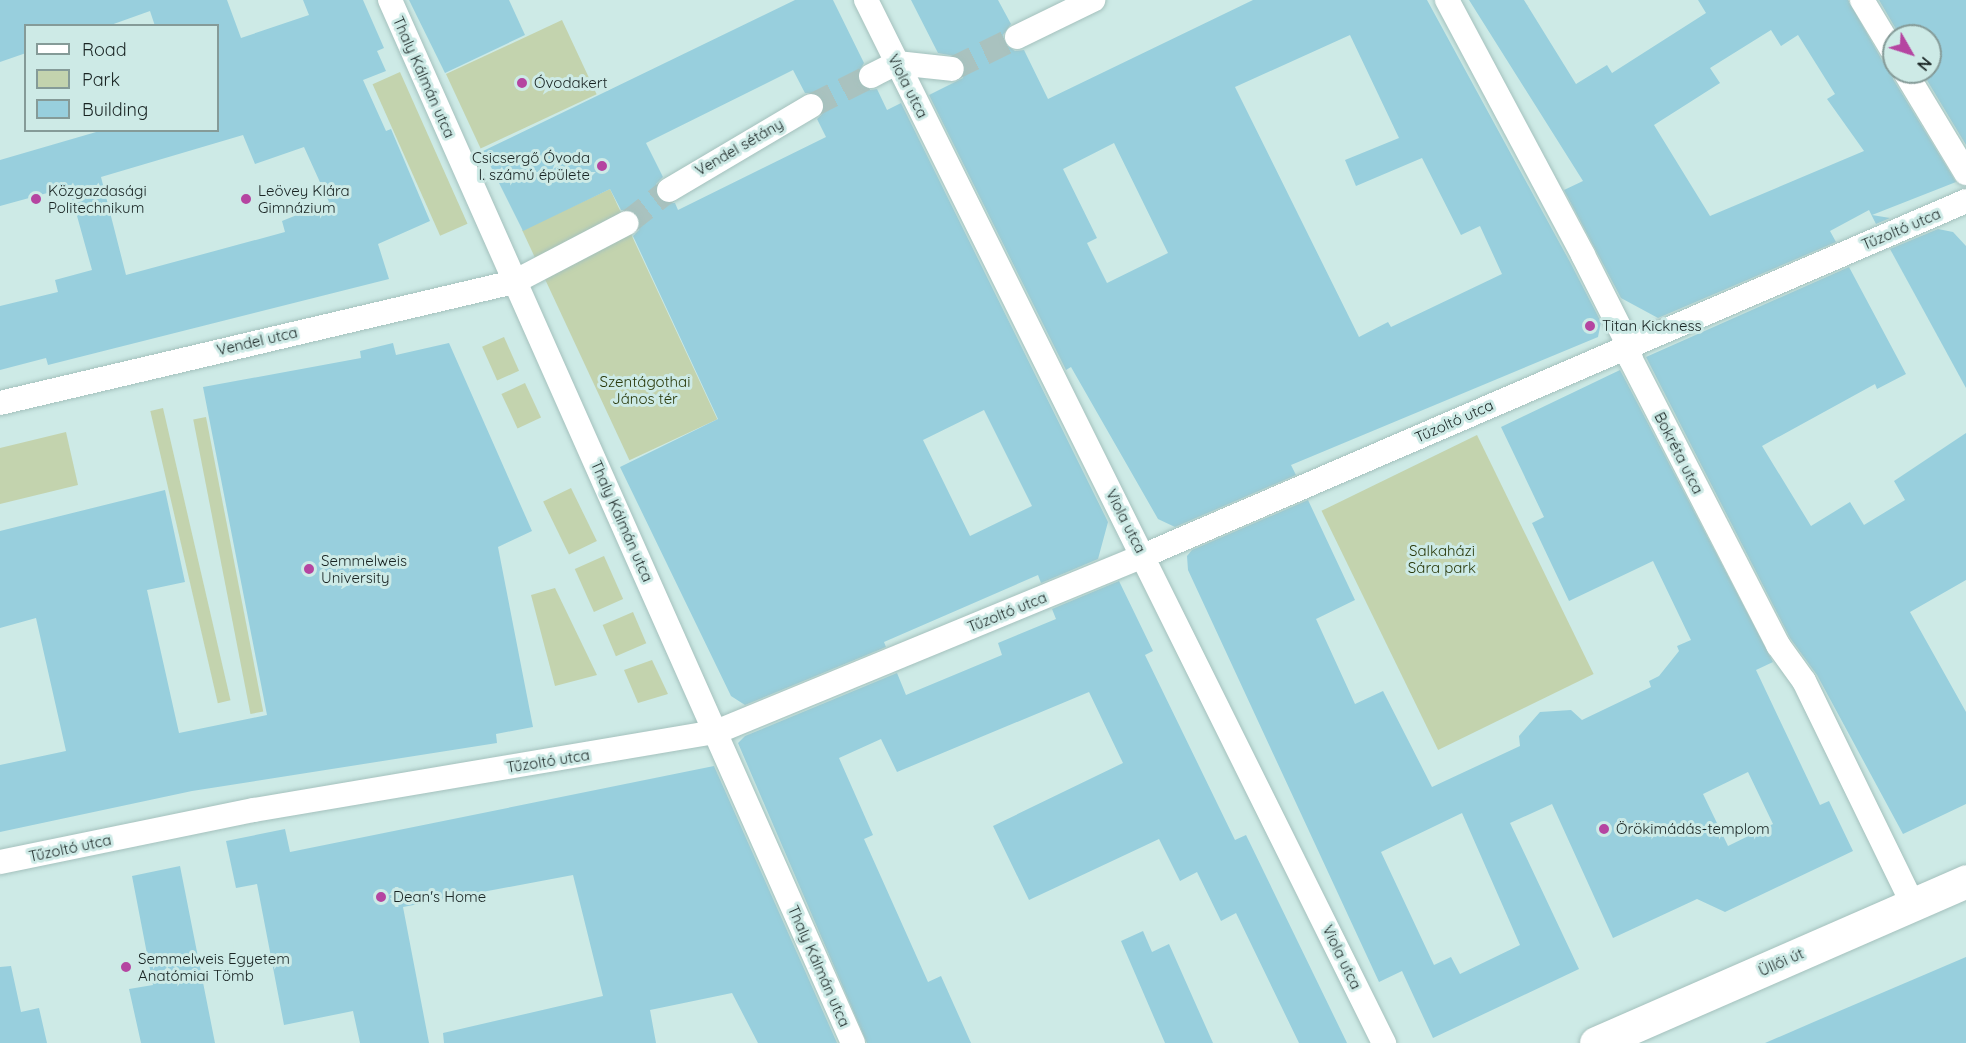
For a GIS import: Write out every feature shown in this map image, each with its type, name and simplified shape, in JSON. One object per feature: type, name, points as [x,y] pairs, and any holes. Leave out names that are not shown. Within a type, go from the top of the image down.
[{"type":"main road","name":"Üllői út","points":[[1612,1040],[1966,881]]},
{"type":"street","name":"Thaly Kálmán utca","points":[[390,0],[853,1043]]},
{"type":"street","name":"Viola utca","points":[[866,0],[1384,1043]]},
{"type":"street","points":[[1017,37],[1093,0]]},
{"type":"street","name":"Bokréta utca","points":[[1447,0],[1628,344],[1631,360],[1778,645],[1804,681],[1913,904]]},
{"type":"street","points":[[1862,0],[1882,33]]},
{"type":"street","points":[[871,76],[897,63],[952,69]]},
{"type":"street","points":[[1912,84],[1966,173]]},
{"type":"street","name":"Vendel sétány","points":[[669,190],[811,106]]},
{"type":"street","name":"Tűzoltó utca","points":[[0,862],[254,810],[716,732],[1143,556],[1628,344],[1966,201]]},
{"type":"street","points":[[514,282],[627,223]]},
{"type":"street","name":"Vendel utca","points":[[0,403],[514,282]]},
{"type":"green space","name":"Óvodakert","points":[[562,20],[597,94],[481,148],[446,74]]},
{"type":"green space","points":[[400,72],[468,224],[440,236],[373,84]]},
{"type":"green space","name":"Szentágothai János tér","points":[[610,189],[717,419],[629,460],[522,230]]},
{"type":"green space","points":[[504,337],[519,371],[497,381],[482,347]]},
{"type":"green space","points":[[525,383],[541,417],[517,428],[501,394]]},
{"type":"green space","points":[[163,408],[230,700],[218,703],[150,411]]},
{"type":"green space","points":[[206,417],[263,711],[250,714],[193,419]]},
{"type":"green space","points":[[66,432],[78,485],[0,504],[0,448]]},
{"type":"green space","name":"Salkaházi Sára park","points":[[1477,435],[1594,674],[1438,750],[1322,511]]},
{"type":"green space","points":[[571,488],[597,541],[569,555],[543,502]]},
{"type":"green space","points":[[604,556],[623,599],[594,612],[575,569]]},
{"type":"green space","points":[[555,588],[597,675],[555,686],[531,595]]},
{"type":"green space","points":[[633,612],[646,643],[616,656],[603,625]]},
{"type":"green space","points":[[652,660],[668,694],[638,703],[624,670]]},
{"type":"building","name":"Leövey Klára Gimnázium","points":[[0,0],[227,0],[241,38],[309,15],[303,0],[363,0],[384,48],[377,51],[386,71],[363,80],[386,131],[391,129],[430,221],[378,244],[389,279],[48,365],[46,358],[0,370],[0,306],[58,292],[55,280],[92,270],[69,187],[0,206],[0,160],[96,132],[219,132],[219,24],[154,24],[150,11],[114,24],[24,24],[24,54],[0,62]],"holes":[[[243,135],[255,164],[304,147],[329,202],[282,221],[285,232],[126,275],[101,177]]]},
{"type":"building","points":[[409,0],[509,0],[525,35],[445,73]]},
{"type":"building","points":[[795,0],[833,0],[864,63],[857,75],[859,83],[870,90],[877,89],[887,110],[901,103],[1108,522],[1098,559],[1041,583],[1038,575],[884,642],[886,647],[745,705],[731,696],[620,467],[718,419],[633,236],[639,230],[640,217],[634,211],[621,210],[610,189],[523,231],[483,151]],"holes":[[[793,70],[805,93],[817,93],[824,99],[824,112],[817,119],[826,137],[678,210],[675,203],[663,203],[657,198],[656,184],[663,177],[646,143]],[[984,410],[1032,506],[970,536],[923,440]]]},
{"type":"building","points":[[911,0],[998,0],[1011,24],[1003,35],[1005,44],[1015,51],[1024,50],[1048,99],[1253,0],[1427,0],[1601,322],[1598,337],[1291,465],[1296,475],[1175,527],[1158,519],[1071,367],[1066,370],[929,95],[963,78],[965,64],[960,57],[938,53]],"holes":[[[1350,35],[1399,138],[1345,160],[1356,186],[1422,158],[1461,235],[1480,226],[1502,274],[1391,327],[1388,322],[1359,337],[1235,87]],[[1114,143],[1168,253],[1107,283],[1087,243],[1097,238],[1063,169]]]},
{"type":"building","points":[[1469,0],[1524,0],[1576,84],[1607,65],[1612,73],[1706,13],[1698,0],[1848,0],[1882,60],[1882,84],[1896,84],[1956,182],[1872,215],[1890,218],[1876,224],[1869,210],[1830,231],[1836,242],[1658,318],[1621,298],[1564,190],[1583,181]],"holes":[[[1771,30],[1781,46],[1798,35],[1835,94],[1827,99],[1864,151],[1710,216],[1654,125],[1720,83],[1710,68]]]},
{"type":"building","points":[[1879,0],[1966,0],[1966,145],[1929,84],[1942,84],[1942,24],[1893,24]]},
{"type":"building","points":[[1938,229],[1953,232],[1966,246],[1966,388],[1890,249]]},
{"type":"building","points":[[1849,267],[1906,374],[1877,389],[1875,384],[1762,446],[1811,526],[1850,502],[1864,525],[1905,500],[1894,481],[1966,433],[1966,580],[1910,612],[1966,712],[1966,804],[1903,834],[1817,675],[1790,638],[1646,357]]},
{"type":"building","name":"Semmelweis University","points":[[393,343],[396,355],[449,343],[532,531],[498,547],[533,727],[496,734],[497,743],[192,791],[0,832],[0,765],[66,751],[36,618],[0,628],[0,531],[165,490],[185,582],[147,590],[179,733],[267,715],[203,387],[361,358],[360,351]]},
{"type":"building","points":[[1620,370],[1773,662],[1756,670],[1820,805],[1829,801],[1853,851],[1725,912],[1697,899],[1613,938],[1552,804],[1510,823],[1579,969],[1433,1038],[1402,971],[1379,982],[1188,570],[1187,556],[1192,550],[1308,500],[1355,600],[1316,619],[1355,704],[1383,691],[1432,787],[1520,746],[1519,736],[1540,712],[1571,710],[1582,720],[1651,687],[1649,681],[1659,676],[1679,651],[1677,646],[1691,640],[1653,561],[1569,601],[1532,523],[1544,517],[1501,427]],"holes":[[[1748,772],[1773,824],[1728,846],[1703,794]],[[1462,813],[1520,945],[1460,974],[1451,957],[1434,965],[1381,852]]]},
{"type":"building","points":[[1119,581],[1153,651],[1145,655],[1235,840],[1246,835],[1347,1043],[1299,1043],[1236,913],[1221,921],[1197,872],[1180,881],[1159,839],[1029,900],[993,826],[1123,763],[1089,692],[897,772],[881,739],[839,758],[873,835],[864,839],[928,982],[941,976],[971,1043],[867,1043],[738,743],[745,736],[897,673],[906,695],[1002,655],[998,643],[1056,619],[1052,609]]},
{"type":"building","points":[[714,766],[837,1043],[758,1043],[732,993],[650,1010],[656,1043],[444,1043],[443,1033],[603,996],[573,875],[403,907],[429,1043],[360,1043],[353,1011],[284,1025],[257,884],[236,888],[226,841],[285,829],[290,852]]},
{"type":"building","points":[[180,866],[215,1043],[141,1043],[129,989],[153,985],[132,876]]},
{"type":"building","points":[[1143,931],[1152,952],[1169,944],[1213,1043],[1165,1043],[1121,941]]},
{"type":"building","points":[[1966,957],[1966,1043],[1765,1043],[1816,1021]]},
{"type":"building","points":[[11,966],[21,1012],[39,1008],[47,1043],[0,1043],[0,967]]},
{"type":"tunnel","points":[[952,69],[1017,37]]},
{"type":"tunnel","points":[[811,106],[871,76]]},
{"type":"tunnel","points":[[627,223],[669,190]]},
{"type":"place","name":"Óvodakert","points":[[522,83]]},
{"type":"place","name":"Csicsergő Óvoda I. számú épülete","points":[[602,166]]},
{"type":"place","name":"Közgazdasági Politechnikum","points":[[36,199]]},
{"type":"place","name":"Leövey Klára Gimnázium","points":[[246,199]]},
{"type":"place","name":"Titan Kickness","points":[[1590,326]]},
{"type":"place","name":"Semmelweis University","points":[[309,569]]},
{"type":"place","name":"Örökimádás-templom","points":[[1604,829]]},
{"type":"place","name":"Dean's Home","points":[[381,897]]},
{"type":"place","name":"Semmelweis Egyetem Anatómiai Tömb","points":[[126,967]]}]
